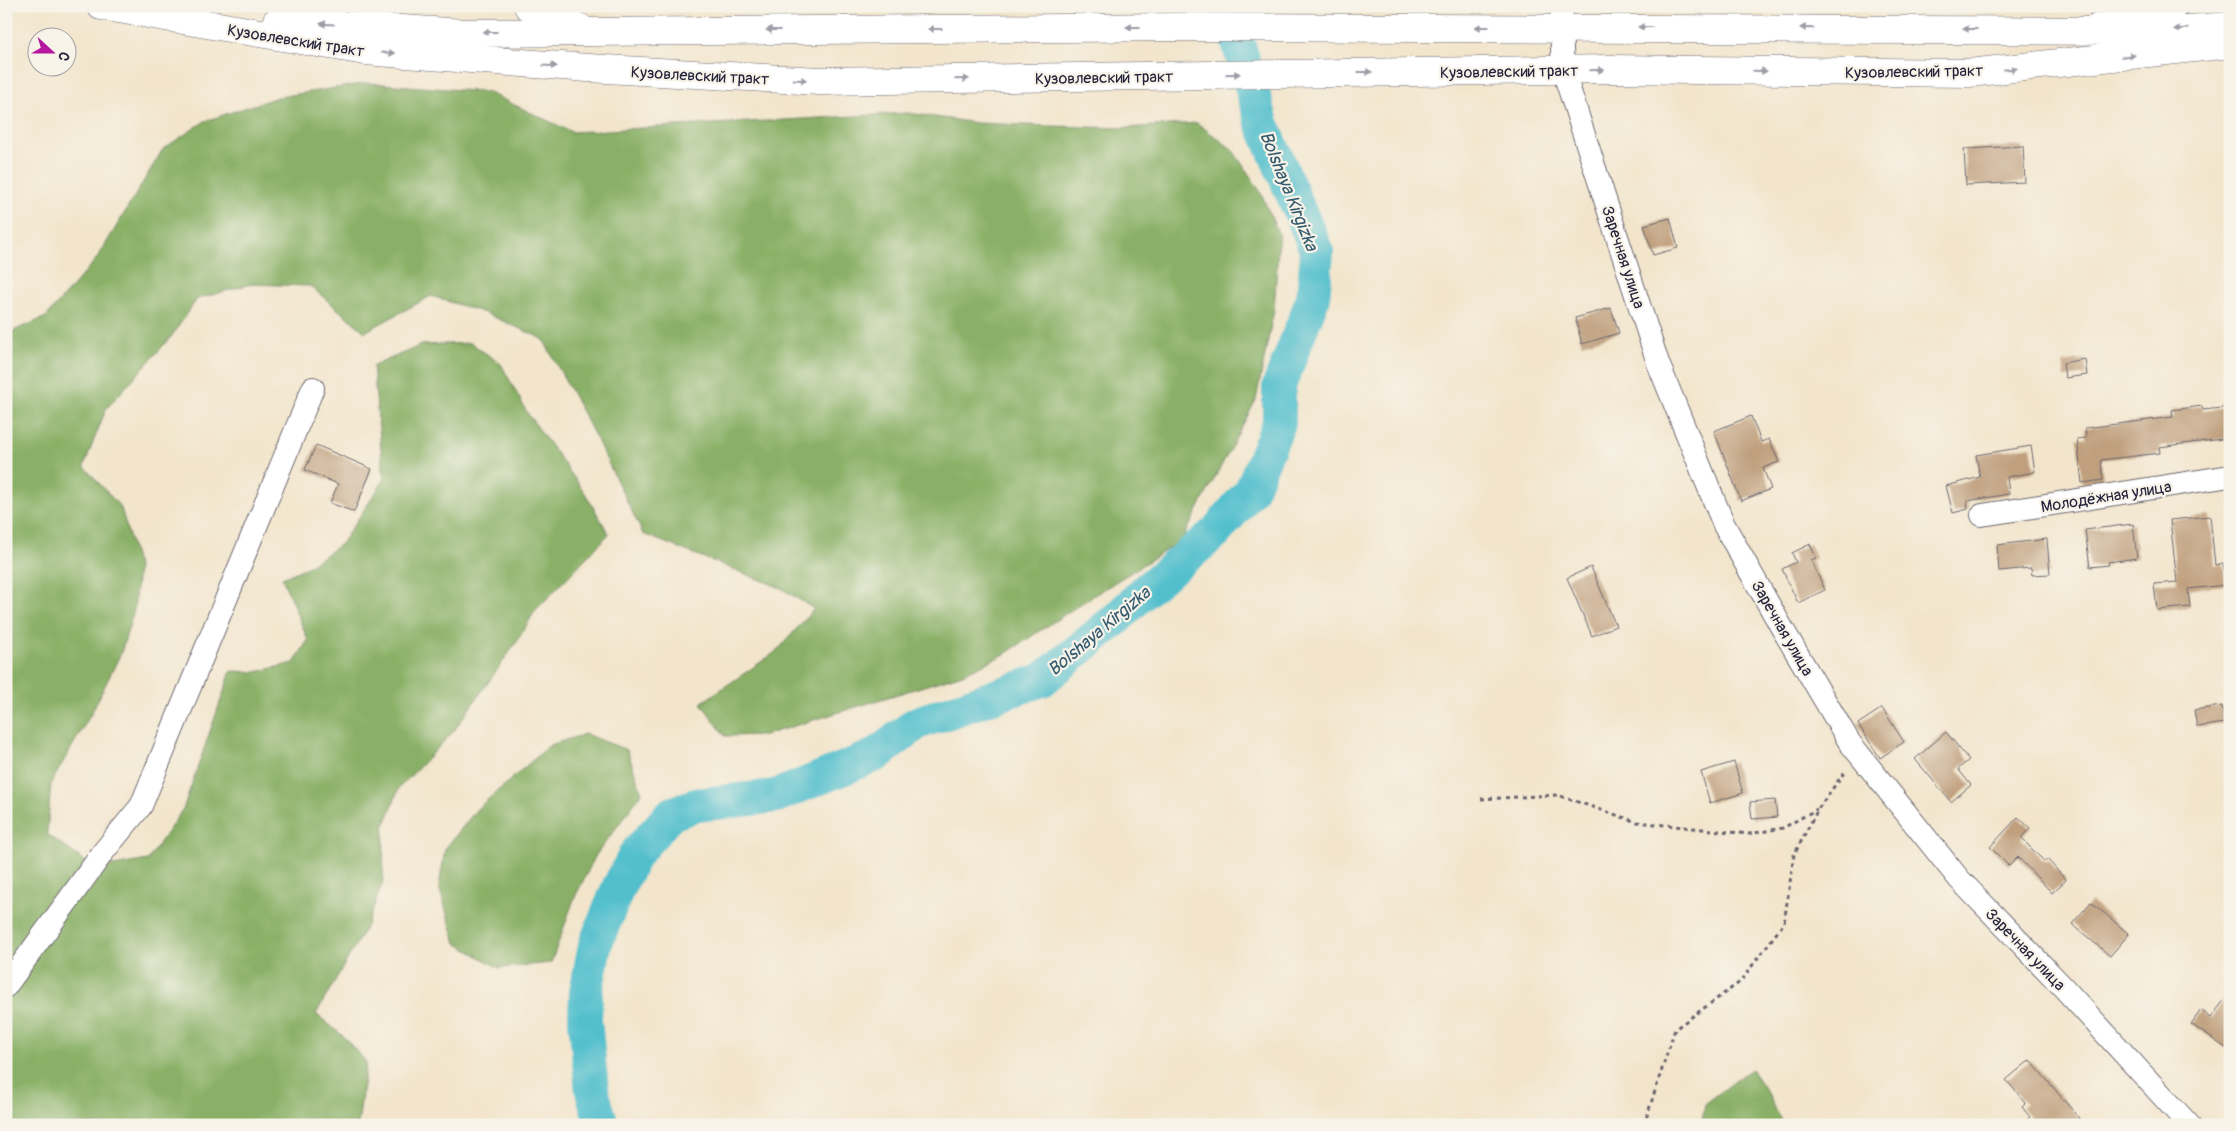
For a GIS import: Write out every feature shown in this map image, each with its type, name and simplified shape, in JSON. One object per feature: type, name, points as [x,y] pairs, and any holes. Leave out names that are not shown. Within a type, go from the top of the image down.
[{"type":"main road","name":"Кузовлевский тракт","points":[[101,6],[365,52],[588,68],[820,81],[1184,76],[1316,72],[1563,70],[1969,73],[2230,44]]},
{"type":"main road","name":"Кузовлевский тракт","points":[[528,6],[591,32]]},
{"type":"main road","name":"Кузовлевский тракт","points":[[133,12],[464,33],[1309,27],[1561,17],[2071,30],[2159,30],[2230,26]]},
{"type":"street","points":[[2071,30],[2177,6]]},
{"type":"street","name":"Заречная улица","points":[[1561,17],[1563,70],[1658,363],[1724,526],[1782,628],[1859,754],[1959,879],[2062,986],[2189,1125]]},
{"type":"street","points":[[6,986],[104,851],[141,806],[313,388]]},
{"type":"street","name":"Молодёжная улица","points":[[1982,515],[2230,476]]},
{"type":"path","points":[[1644,1125],[1675,1029],[1740,982],[1784,923],[1794,855],[1818,808],[1859,754]]},
{"type":"path","points":[[1482,799],[1557,795],[1637,822],[1749,834],[1783,828],[1818,808]]},
{"type":"green space","points":[[368,83],[487,92],[572,132],[908,113],[976,123],[1049,126],[1127,128],[1197,123],[1232,149],[1260,191],[1279,235],[1274,310],[1256,400],[1182,540],[1005,654],[963,674],[765,735],[725,736],[701,703],[777,651],[814,609],[781,588],[643,534],[595,436],[543,339],[485,313],[431,296],[365,332],[310,286],[251,284],[197,299],[171,337],[106,409],[84,466],[121,508],[138,567],[134,610],[121,653],[91,714],[51,783],[47,834],[96,869],[148,860],[183,809],[231,671],[256,672],[294,663],[308,640],[282,578],[307,567],[341,544],[384,480],[373,366],[422,345],[471,343],[501,364],[528,414],[585,493],[609,534],[535,611],[516,643],[453,732],[399,788],[384,827],[383,882],[367,925],[316,1014],[342,1035],[366,1062],[358,1125],[6,1125],[6,334],[46,317],[98,257],[163,149],[205,121],[278,97]]},
{"type":"green space","points":[[585,734],[627,750],[642,793],[596,855],[574,899],[551,963],[499,968],[456,943],[439,887],[445,849],[477,809],[550,745]]},
{"type":"green space","points":[[1751,1069],[1769,1096],[1783,1125],[1701,1125],[1705,1104]]},
{"type":"building","points":[[2023,146],[2025,182],[1966,185],[1964,149]]},
{"type":"building","points":[[1670,218],[1678,248],[1653,255],[1644,225]]},
{"type":"building","points":[[1611,308],[1619,333],[1582,344],[1575,318]]},
{"type":"building","points":[[2085,359],[2087,375],[2065,378],[2063,363]]},
{"type":"building","points":[[2202,406],[2203,410],[2230,407],[2230,438],[2159,447],[2160,453],[2101,460],[2103,480],[2082,483],[2077,439],[2086,438],[2085,428],[2173,417],[2172,410]]},
{"type":"building","points":[[1751,416],[1761,442],[1769,439],[1779,462],[1763,468],[1771,489],[1741,501],[1714,431]]},
{"type":"building","points":[[316,445],[372,469],[354,512],[330,503],[338,484],[305,470]]},
{"type":"building","points":[[2031,446],[2035,472],[2007,477],[2009,494],[1967,501],[1968,509],[1953,513],[1946,486],[1980,477],[1976,455]]},
{"type":"building","points":[[2210,516],[2215,565],[2223,564],[2226,585],[2188,589],[2190,607],[2157,610],[2154,584],[2177,582],[2170,520]]},
{"type":"building","points":[[2133,524],[2137,558],[2108,562],[2109,565],[2090,567],[2085,530]]},
{"type":"building","points":[[2047,539],[2050,574],[2032,575],[2031,568],[1999,571],[1997,545]]},
{"type":"building","points":[[1810,544],[1816,558],[1811,560],[1825,590],[1798,603],[1782,569],[1796,562],[1792,553]]},
{"type":"building","points":[[1591,567],[1616,626],[1592,636],[1567,578]]},
{"type":"building","points":[[2222,706],[2225,723],[2197,727],[2194,710]]},
{"type":"building","points":[[1882,708],[1904,742],[1880,758],[1858,724]]},
{"type":"building","points":[[1946,732],[1969,760],[1958,769],[1971,785],[1951,802],[1915,759]]},
{"type":"building","points":[[1734,762],[1743,793],[1710,803],[1701,772]]},
{"type":"building","points":[[1775,800],[1777,817],[1752,819],[1750,802]]},
{"type":"building","points":[[2018,817],[2030,828],[2021,838],[2045,862],[2047,859],[2066,880],[2052,893],[2018,857],[2009,866],[1990,847]]},
{"type":"building","points":[[2091,902],[2129,934],[2110,956],[2072,924]]},
{"type":"building","points":[[2230,992],[2230,1051],[2191,1024],[2201,1010],[2211,1018]]},
{"type":"building","points":[[2030,1060],[2079,1118],[2071,1125],[2021,1125],[2030,1117],[2022,1107],[2026,1103],[2006,1080]]},
{"type":"waterway","name":"Bolshaya Kirgizka","points":[[602,1125],[592,1091],[585,1020],[586,992],[595,945],[618,888],[636,853],[671,814],[696,805],[776,796],[876,755],[917,723],[1042,680],[1115,620],[1148,588],[1215,533],[1251,490],[1279,423],[1279,386],[1313,298],[1317,252],[1262,123],[1227,6]]}]
